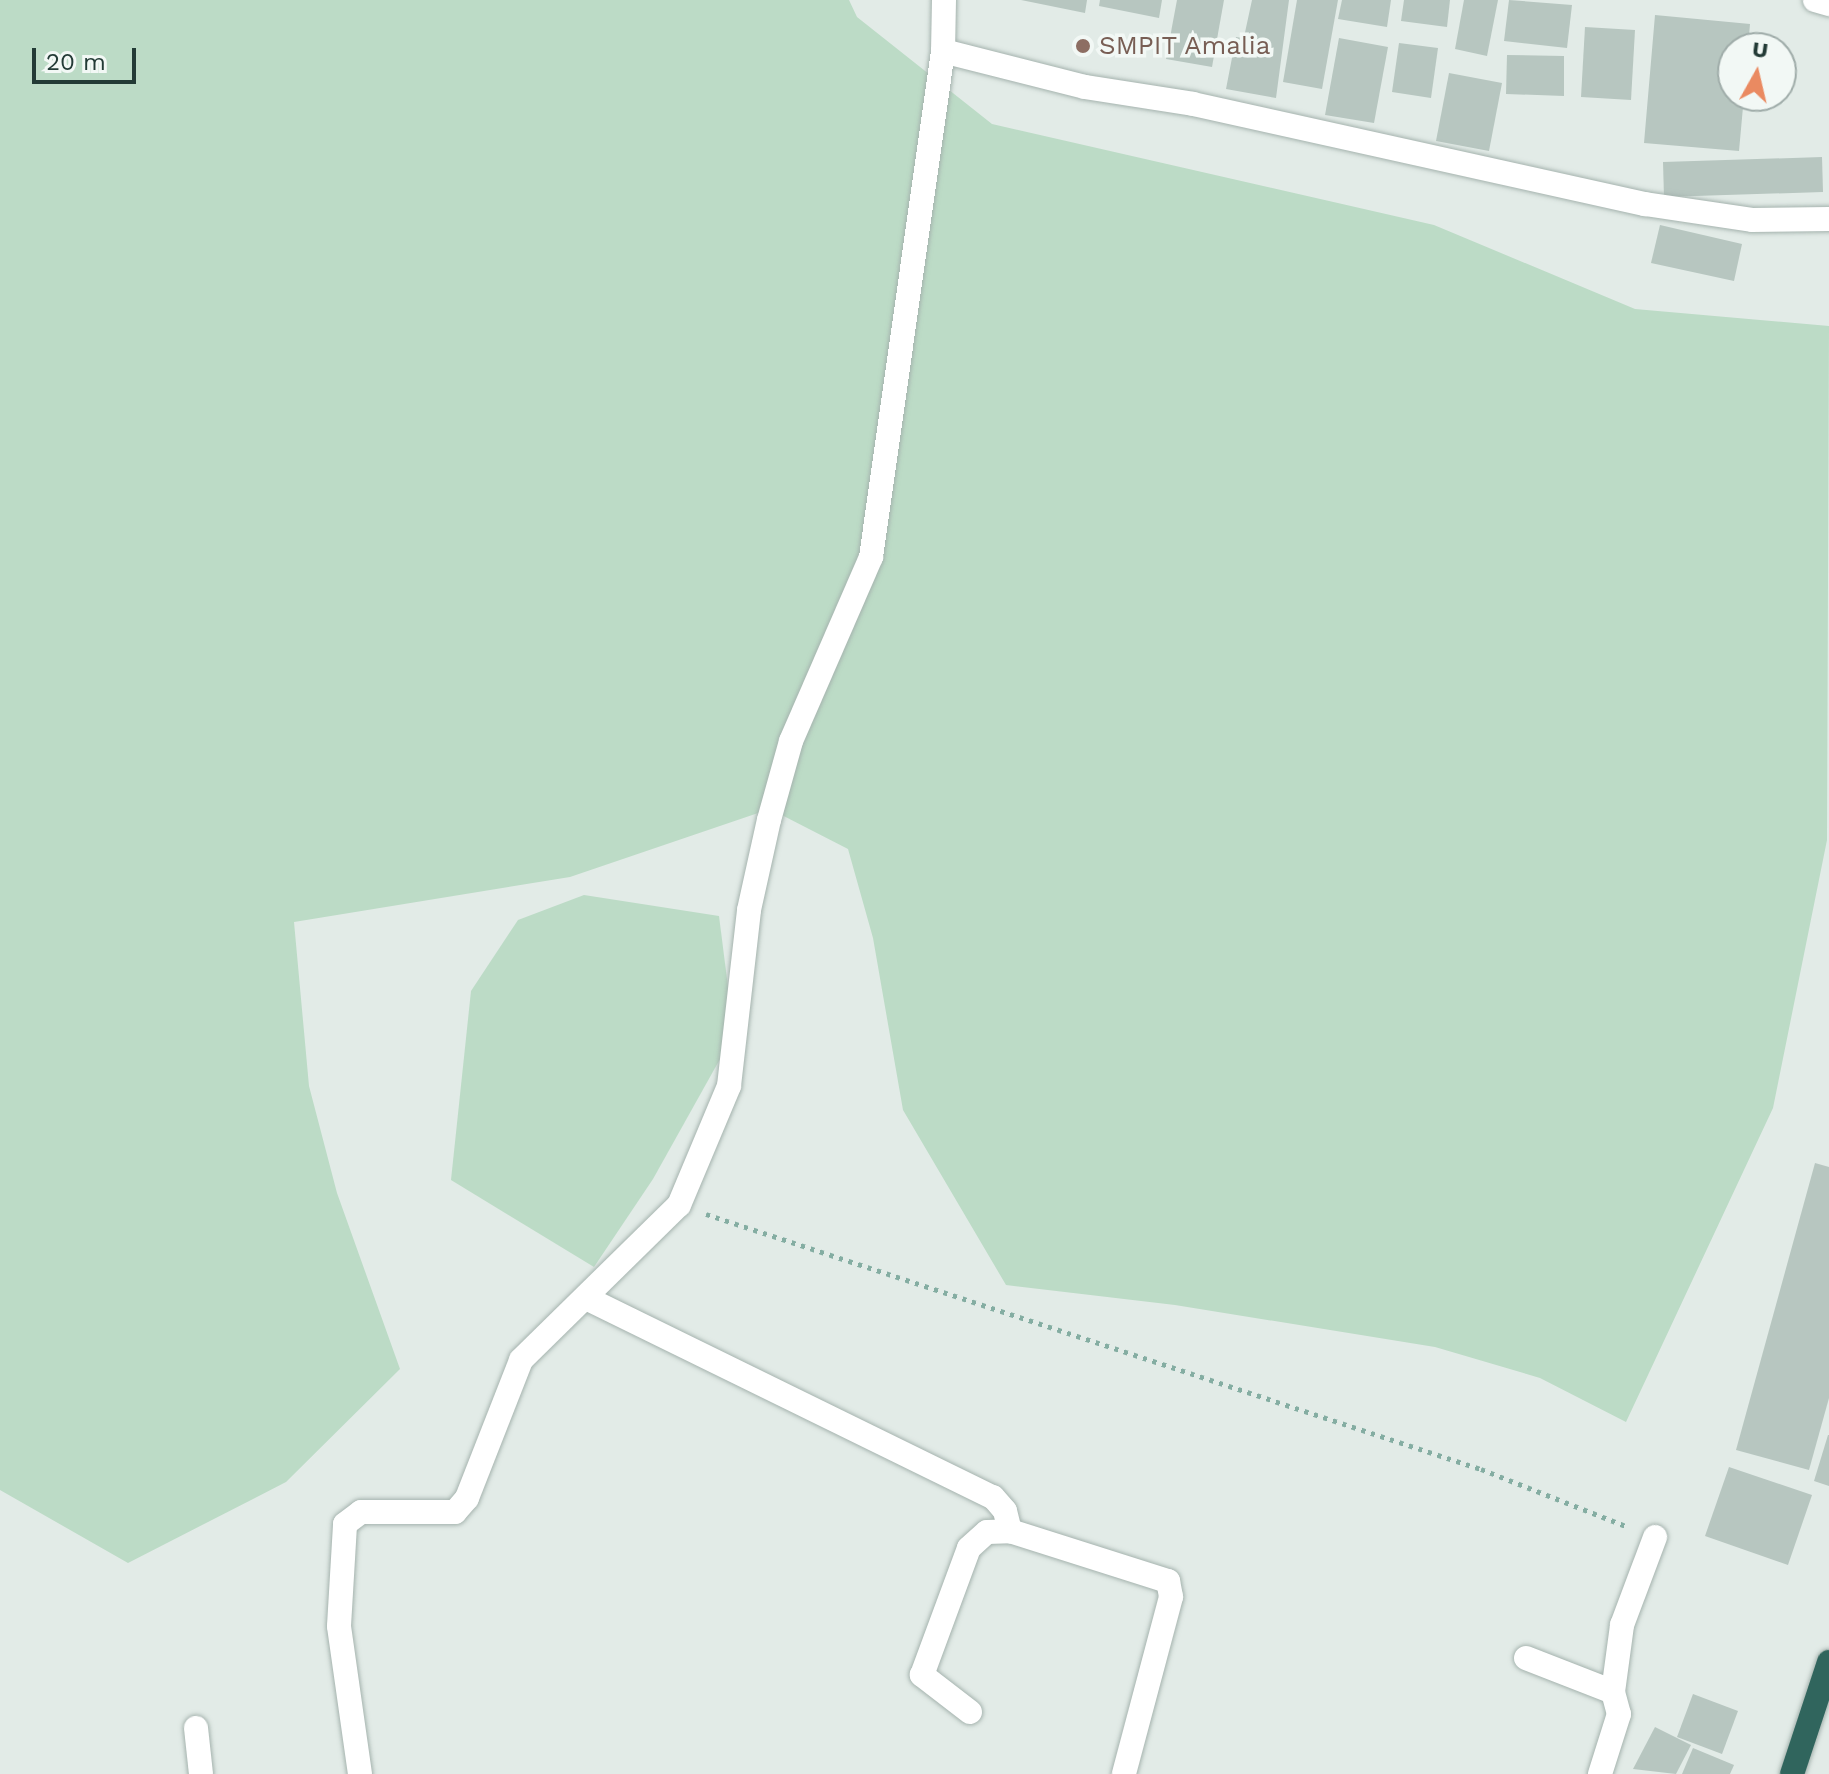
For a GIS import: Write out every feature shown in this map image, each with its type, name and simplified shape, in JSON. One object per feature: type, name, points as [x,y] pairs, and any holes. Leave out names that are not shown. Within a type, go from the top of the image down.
[{"type":"highway","points":[[1792,1774],[1829,1662]]},
{"type":"street","points":[[360,1774],[339,1626],[345,1524],[361,1512],[455,1512],[467,1498],[521,1360],[556,1319],[588,1299],[679,1205],[729,1086],[749,910],[791,741],[871,557],[943,51],[944,0]]},
{"type":"street","points":[[1815,0],[1829,4]]},
{"type":"street","points":[[943,51],[1645,204],[1752,220],[1829,219]]},
{"type":"street","points":[[588,1299],[993,1497],[1005,1511],[1010,1531]]},
{"type":"street","points":[[970,1712],[922,1675],[969,1548],[987,1532],[1010,1531],[1172,1586],[1124,1774]]},
{"type":"street","points":[[1600,1774],[1619,1714],[1613,1692],[1622,1625],[1655,1537]]},
{"type":"street","points":[[1526,1658],[1613,1692]]},
{"type":"street","points":[[196,1728],[201,1774]]},
{"type":"path","points":[[679,1205],[1481,1469],[1655,1537]]},
{"type":"green space","points":[[0,0],[849,0],[857,17],[992,124],[1434,225],[1635,309],[1829,326],[1827,840],[1773,1108],[1626,1422],[1540,1378],[1435,1347],[1175,1305],[1006,1285],[903,1110],[873,938],[848,849],[770,809],[570,877],[294,922],[309,1086],[337,1193],[400,1369],[286,1482],[128,1563],[0,1490]]},
{"type":"green space","points":[[584,895],[719,916],[734,1034],[653,1179],[594,1267],[451,1180],[471,991],[518,920]]},
{"type":"building","points":[[1021,0],[1087,0],[1085,13]]},
{"type":"building","points":[[1100,0],[1162,0],[1159,18],[1099,6]]},
{"type":"building","points":[[1177,0],[1224,0],[1212,67],[1166,59]]},
{"type":"building","points":[[1252,0],[1289,0],[1276,98],[1226,89],[1236,37],[1261,41],[1244,37]]},
{"type":"building","points":[[1297,0],[1338,0],[1322,89],[1283,82]]},
{"type":"building","points":[[1342,0],[1391,0],[1387,27],[1338,19]]},
{"type":"building","points":[[1404,0],[1450,0],[1447,27],[1401,21]]},
{"type":"building","points":[[1464,0],[1498,0],[1487,56],[1455,49]]},
{"type":"building","points":[[1509,0],[1572,5],[1567,48],[1504,41]]},
{"type":"building","points":[[1655,15],[1750,24],[1749,32],[1717,32],[1717,112],[1743,112],[1739,151],[1644,143]]},
{"type":"building","points":[[1585,27],[1635,30],[1631,100],[1581,97]]},
{"type":"building","points":[[1339,38],[1388,47],[1374,123],[1325,115]]},
{"type":"building","points":[[1399,43],[1438,48],[1431,98],[1392,92]]},
{"type":"building","points":[[1507,55],[1564,56],[1564,96],[1506,94]]},
{"type":"building","points":[[1449,73],[1502,83],[1489,151],[1436,141]]},
{"type":"building","points":[[1822,157],[1823,192],[1664,197],[1663,162]]},
{"type":"building","points":[[1660,225],[1742,244],[1734,281],[1651,263]]},
{"type":"building","points":[[1815,1163],[1829,1167],[1829,1398],[1809,1470],[1736,1450]]},
{"type":"building","points":[[1829,1435],[1829,1486],[1814,1481]]},
{"type":"building","points":[[1729,1467],[1812,1495],[1788,1565],[1705,1536]]},
{"type":"building","points":[[1693,1694],[1738,1711],[1722,1754],[1677,1737]]},
{"type":"building","points":[[1655,1727],[1691,1745],[1676,1774],[1633,1769]]},
{"type":"building","points":[[1693,1748],[1734,1765],[1730,1774],[1682,1774]]},
{"type":"place","name":"SMPIT Amalia","points":[[1083,46]]}]
